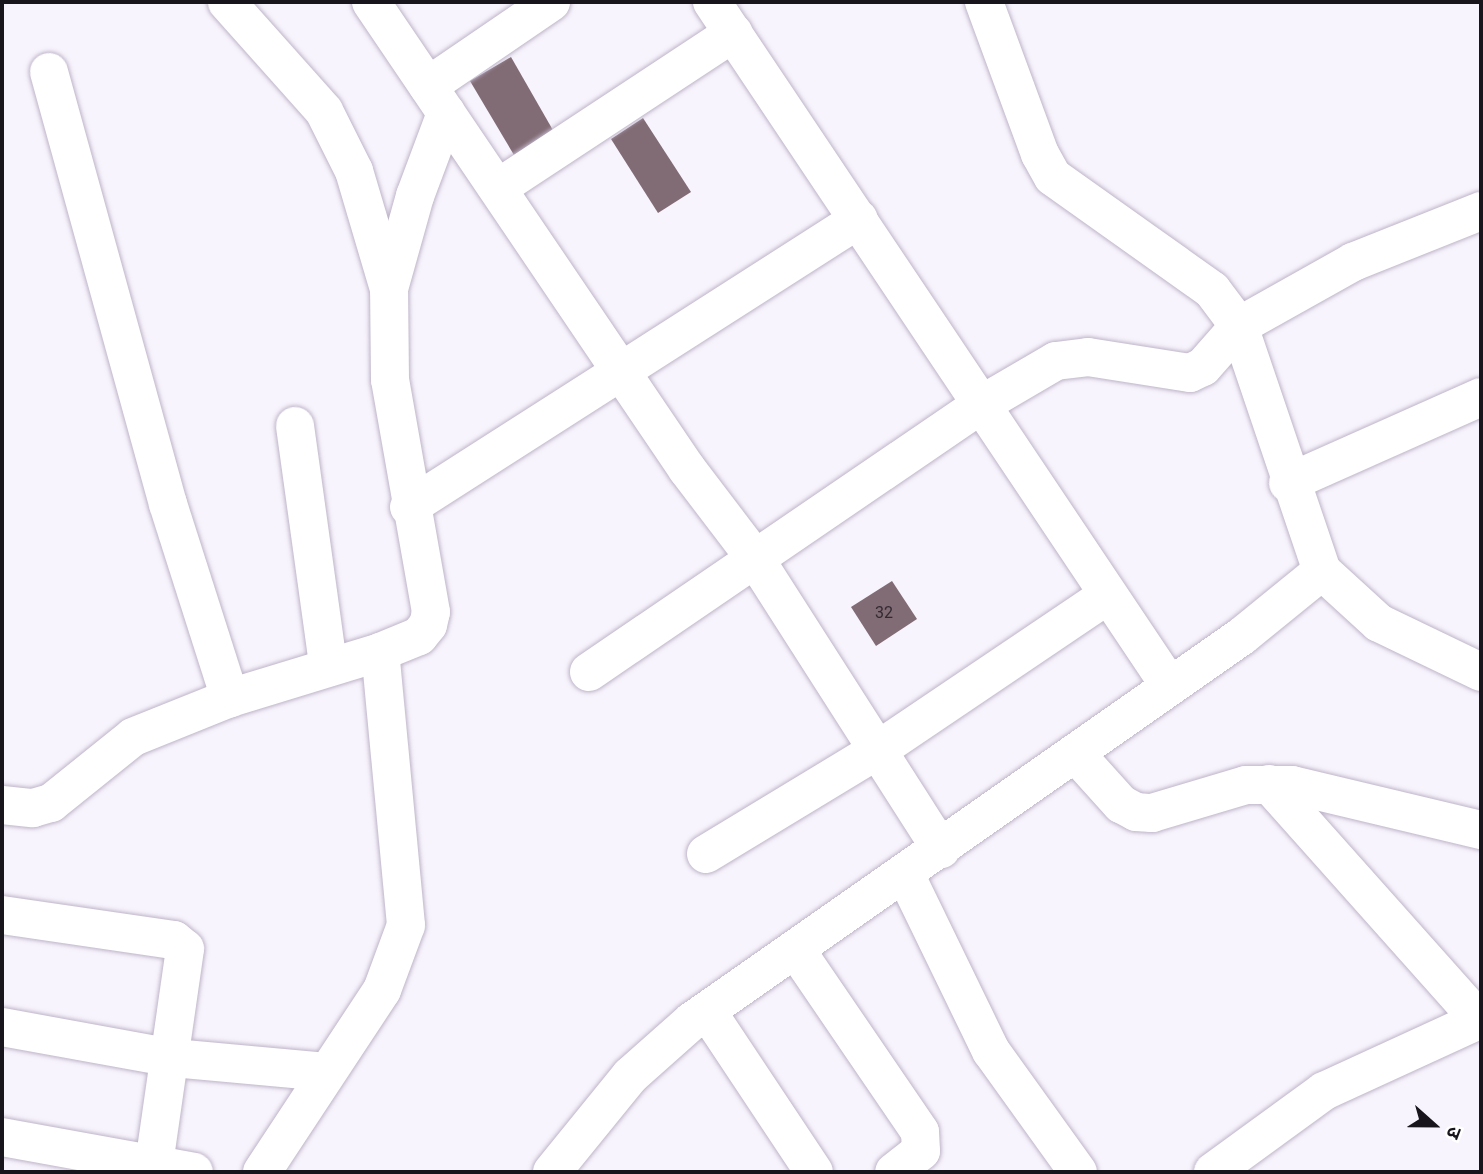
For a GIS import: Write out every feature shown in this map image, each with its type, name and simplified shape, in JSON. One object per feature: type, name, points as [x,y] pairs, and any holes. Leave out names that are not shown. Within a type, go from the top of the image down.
[{"type":"street","points":[[227,2],[324,111],[341,141],[390,289]]},
{"type":"street","points":[[371,2],[625,371],[687,469],[754,557],[881,748],[942,849]]},
{"type":"street","points":[[2,805],[33,808],[51,803],[133,737],[230,698],[328,664],[380,652],[419,636],[431,612],[409,507],[390,380],[390,289],[437,99],[551,2]]},
{"type":"street","points":[[712,2],[984,403],[1106,596],[1169,685]]},
{"type":"street","points":[[984,2],[1040,154],[1053,177],[1212,290],[1240,326],[1252,349],[1288,483],[1322,571],[1380,623],[1481,672]]},
{"type":"street","points":[[498,188],[733,33]]},
{"type":"street","points":[[49,72],[169,504],[230,698]]},
{"type":"street","points":[[589,672],[754,557],[984,403],[1073,356],[1190,373],[1202,367],[1240,326],[1353,262],[1481,211]]},
{"type":"street","points":[[409,507],[859,219]]},
{"type":"street","points":[[1288,483],[1481,397]]},
{"type":"street","points":[[295,426],[328,664]]},
{"type":"street","points":[[552,1172],[630,1076],[707,1011],[942,849],[1169,685],[1242,636],[1322,571]]},
{"type":"street","points":[[706,854],[881,748],[1106,596]]},
{"type":"street","points":[[262,1172],[382,990],[406,925],[380,652]]},
{"type":"street","points":[[1075,753],[1121,804],[1136,812],[1269,784],[1481,830]]},
{"type":"street","points":[[1213,1172],[1324,1091],[1480,1020],[1269,784]]},
{"type":"street","points":[[905,874],[991,1051],[1078,1172]]},
{"type":"street","points":[[2,915],[181,943],[173,1058],[154,1165]]},
{"type":"street","points":[[796,950],[920,1132],[921,1150],[894,1172]]},
{"type":"street","points":[[707,1011],[814,1172]]},
{"type":"street","points":[[2,1027],[173,1058],[326,1072]]},
{"type":"street","points":[[2,1137],[37,1158],[154,1165],[194,1172]]},
{"type":"building","points":[[511,57],[554,132],[514,155],[470,81]]},
{"type":"building","points":[[643,118],[691,192],[658,213],[611,139]]},
{"type":"building","points":[[892,581],[917,619],[876,646],[851,607]]}]
